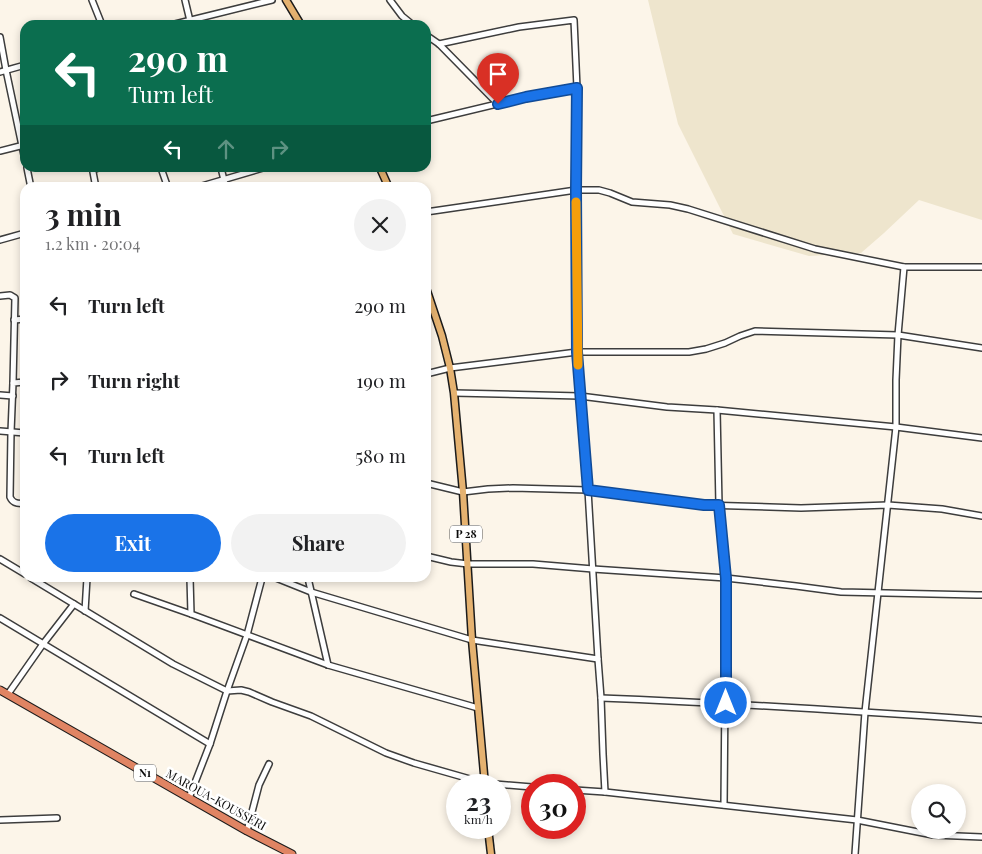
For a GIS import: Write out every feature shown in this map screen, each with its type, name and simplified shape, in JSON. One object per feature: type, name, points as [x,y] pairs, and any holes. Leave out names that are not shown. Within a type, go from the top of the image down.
[{"type":"highway","name":"MAROUA-KOUSSÉRI","points":[[0,690],[247,831],[292,854]]},
{"type":"main road","points":[[286,0],[298,20]]},
{"type":"main road","name":"P 28","points":[[431,303],[442,336],[454,393],[484,774]]},
{"type":"main road","points":[[489,839],[491,854]]},
{"type":"street","points":[[92,0],[100,20]]},
{"type":"street","points":[[185,0],[190,20]]},
{"type":"street","points":[[198,20],[272,0]]},
{"type":"street","points":[[390,0],[407,20]]},
{"type":"street","points":[[439,44],[519,27],[574,20],[577,88],[577,352],[588,490],[605,792]]},
{"type":"street","points":[[0,37],[3,71],[20,132]]},
{"type":"street","points":[[431,38],[439,44],[498,104]]},
{"type":"street","points":[[3,71],[20,66]]},
{"type":"street","points":[[431,120],[526,97],[577,88]]},
{"type":"street","points":[[0,151],[20,147]]},
{"type":"street","points":[[222,172],[225,182]]},
{"type":"street","points":[[214,182],[249,172]]},
{"type":"street","points":[[431,211],[576,190],[599,190],[632,202],[670,205],[688,209],[815,249],[904,267],[982,268]]},
{"type":"street","points":[[0,240],[20,234]]},
{"type":"street","points":[[855,854],[865,712],[896,427],[898,335],[904,267]]},
{"type":"street","points":[[0,296],[10,295],[15,298],[10,497],[14,503],[20,504]]},
{"type":"street","points":[[14,320],[20,319]]},
{"type":"street","points":[[431,373],[450,368],[577,352],[689,352],[725,344],[755,331],[898,335],[982,348]]},
{"type":"street","points":[[13,383],[20,382]]},
{"type":"street","points":[[454,393],[580,396],[667,408],[717,410],[896,427],[982,438]]},
{"type":"street","points":[[0,395],[13,396]]},
{"type":"street","points":[[717,410],[719,505],[726,578],[724,806]]},
{"type":"street","points":[[0,431],[20,433]]},
{"type":"street","points":[[431,484],[463,492],[513,488],[588,490],[704,505],[801,508],[888,505],[942,509],[982,516]]},
{"type":"street","points":[[431,557],[468,564],[533,564],[726,578],[841,592],[982,595]]},
{"type":"street","points":[[0,558],[20,571]]},
{"type":"street","points":[[38,582],[173,664],[227,691],[241,690],[249,692],[311,716],[386,753],[451,774]]},
{"type":"street","points":[[85,611],[87,582]]},
{"type":"street","points":[[190,582],[191,614]]},
{"type":"street","points":[[189,798],[210,744],[247,635],[261,582]]},
{"type":"street","points":[[286,582],[311,592],[472,640],[598,659]]},
{"type":"street","points":[[309,582],[328,665]]},
{"type":"street","points":[[134,594],[328,665],[478,708]]},
{"type":"street","points":[[8,694],[74,604]]},
{"type":"street","points":[[0,618],[210,744]]},
{"type":"street","points":[[601,698],[726,703],[982,720]]},
{"type":"street","points":[[247,831],[259,785],[270,764]]},
{"type":"street","points":[[586,791],[857,820],[933,835],[982,837]]},
{"type":"street","points":[[0,820],[57,818]]},
{"type":"shaded area","points":[[648,0],[982,0],[982,220],[919,200],[861,253],[809,256],[733,234],[678,124]]},
{"type":"slow traffic","points":[[576,202],[578,365]]},
{"type":"route","points":[[498,104],[577,88],[577,352],[588,490],[667,501],[719,505],[726,578],[726,703]]}]
